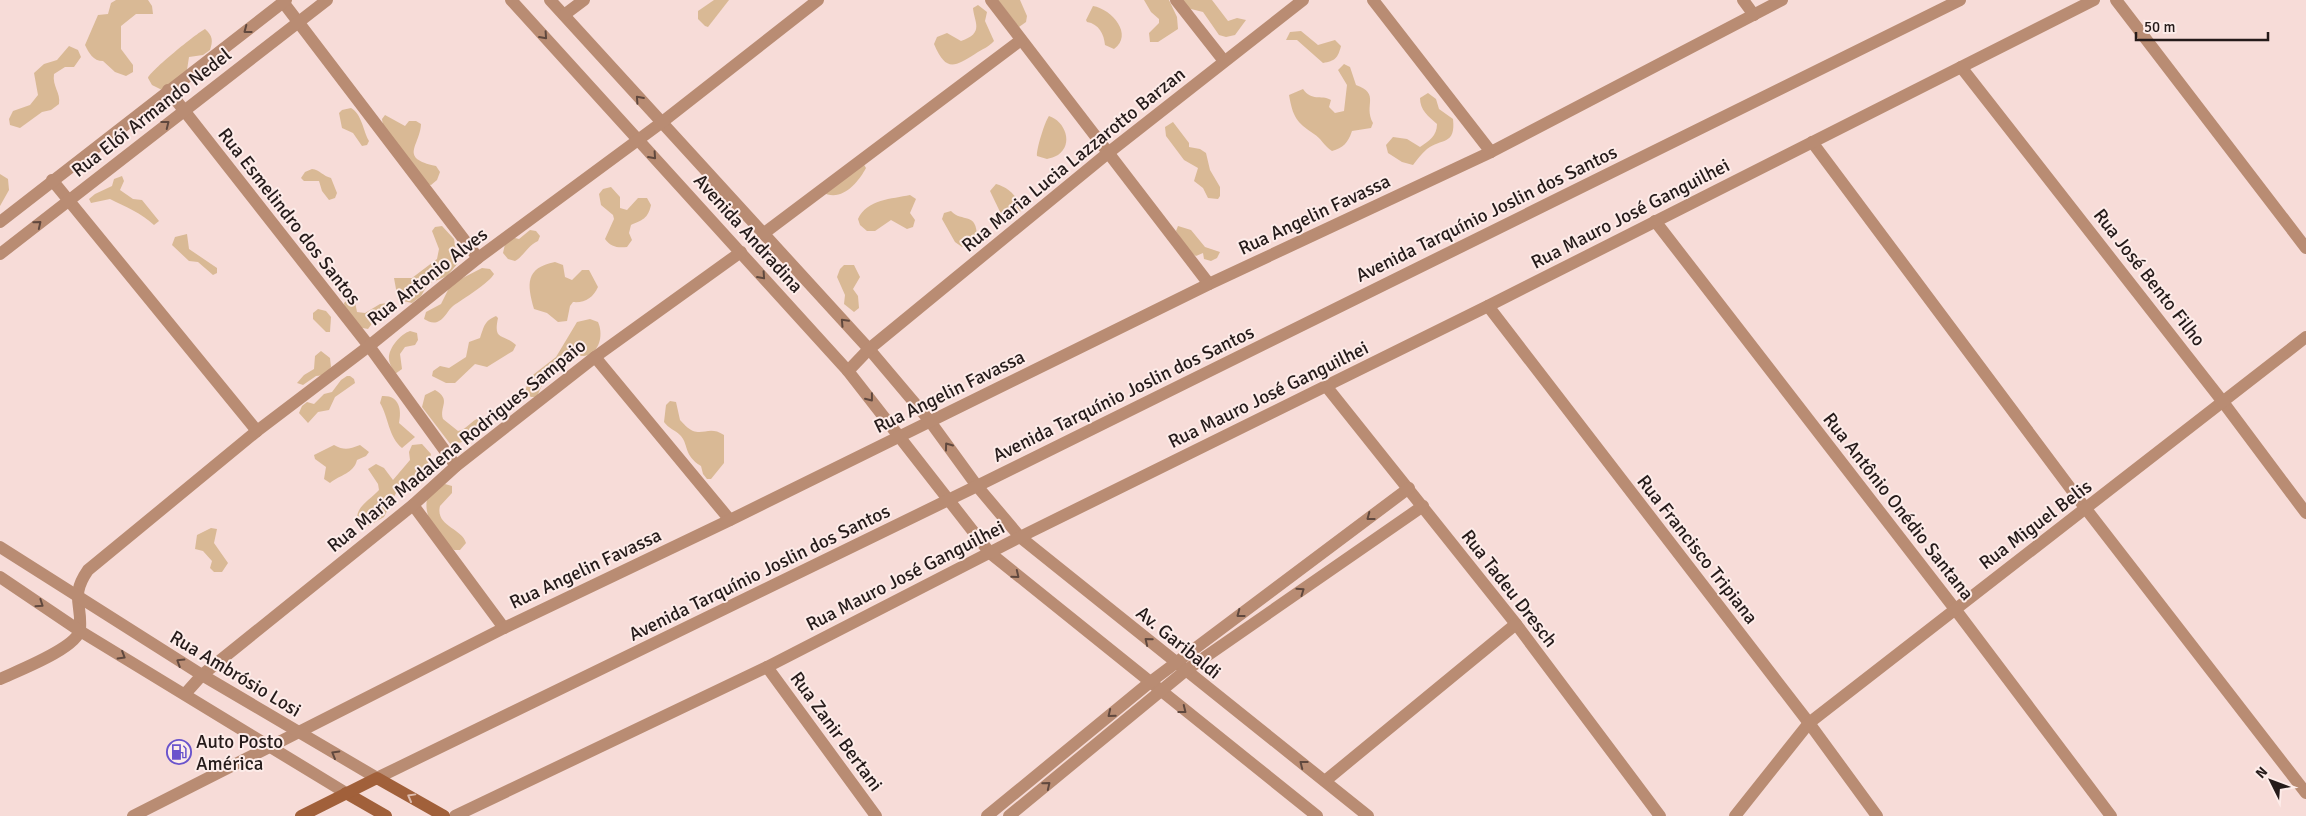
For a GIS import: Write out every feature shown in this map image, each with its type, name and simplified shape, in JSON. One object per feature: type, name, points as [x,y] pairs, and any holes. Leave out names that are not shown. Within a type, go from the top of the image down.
[{"type":"main road","name":"Avenida Tarquínio Joslin dos Santos","points":[[301,816],[377,778]]},
{"type":"main road","points":[[377,778],[444,816]]},
{"type":"main road","points":[[346,793],[386,816]]},
{"type":"street","name":"Rua Elói Armando Nedel","points":[[0,254],[327,0]]},
{"type":"street","name":"Avenida Andradina","points":[[511,0],[848,371],[949,500]]},
{"type":"street","name":"Av. Garibaldi","points":[[550,0],[869,349],[929,420],[977,486],[1020,537],[1368,816]]},
{"type":"street","points":[[564,15],[584,0]]},
{"type":"street","name":"Rua Antonio Alves","points":[[76,596],[82,579],[88,570],[258,431],[369,346],[478,258],[661,123],[818,0]]},
{"type":"street","points":[[991,0],[1209,284]]},
{"type":"street","points":[[1176,0],[1224,61]]},
{"type":"street","name":"Rua Maria Lucia Lazzarotto Barzan","points":[[848,371],[869,349],[1108,153],[1303,0]]},
{"type":"street","points":[[1373,0],[1491,152]]},
{"type":"street","points":[[1742,0],[1754,15]]},
{"type":"street","name":"Rua Angelin Favassa","points":[[133,816],[504,628],[730,520],[929,420],[1209,284],[1491,152],[1782,0]]},
{"type":"street","name":"Avenida Tarquínio Joslin dos Santos","points":[[377,778],[949,500],[1960,0]]},
{"type":"street","name":"Rua Mauro José Ganguilhei","points":[[455,816],[767,667],[1020,537],[1488,306],[2094,0]]},
{"type":"street","points":[[2116,0],[2306,248]]},
{"type":"street","name":"Rua Elói Armando Nedel","points":[[0,222],[285,1]]},
{"type":"street","points":[[285,1],[478,258]]},
{"type":"street","points":[[763,234],[1022,40]]},
{"type":"street","name":"Rua José Bento Filho","points":[[1961,67],[2223,402],[2306,513]]},
{"type":"street","name":"Rua Esmelindro dos Santos","points":[[168,90],[369,346],[456,466]]},
{"type":"street","points":[[1812,142],[2086,509],[2306,793]]},
{"type":"street","points":[[52,180],[258,431]]},
{"type":"street","name":"Rua Antônio Onédio Santana","points":[[1655,221],[1955,608],[2111,816]]},
{"type":"street","name":"Rua Maria Madalena Rodrigues Sampaio","points":[[185,694],[202,675],[412,505],[456,466],[595,357],[741,252]]},
{"type":"street","name":"Rua Francisco Tripiana","points":[[1488,306],[1809,723],[1877,816]]},
{"type":"street","name":"Rua Miguel Belis","points":[[1735,816],[1809,723],[2306,337]]},
{"type":"street","points":[[595,357],[730,520]]},
{"type":"street","name":"Rua Tadeu Dresch","points":[[1326,386],[1516,624],[1660,816]]},
{"type":"street","points":[[987,816],[1149,683],[1409,488]]},
{"type":"street","points":[[949,500],[990,553],[1160,692],[1317,816]]},
{"type":"street","points":[[412,505],[504,628]]},
{"type":"street","points":[[1009,816],[1185,671],[1422,506]]},
{"type":"street","name":"Rua Ambrósio Losi","points":[[0,547],[202,675],[377,778]]},
{"type":"street","points":[[0,576],[80,631],[346,793]]},
{"type":"street","points":[[0,679],[71,644],[80,631],[76,596]]},
{"type":"street","points":[[1325,781],[1516,624]]},
{"type":"street","name":"Rua Zanir Bertani","points":[[767,667],[876,816]]},
{"type":"shaded area","points":[[116,0],[148,0],[152,6],[153,14],[136,14],[121,26],[121,49],[133,65],[133,72],[126,76],[115,72],[103,61],[94,58],[85,45],[98,15],[108,14],[111,3]]},
{"type":"shaded area","points":[[714,0],[729,0],[708,27],[698,19],[698,11]]},
{"type":"shaded area","points":[[998,0],[1020,0],[1027,16],[1026,22],[1019,27]]},
{"type":"shaded area","points":[[1144,0],[1169,0],[1177,17],[1178,29],[1158,42],[1150,42],[1149,33],[1159,23],[1159,19],[1151,12]]},
{"type":"shaded area","points":[[1183,0],[1212,0],[1228,21],[1237,18],[1246,20],[1235,35],[1226,37],[1219,35],[1203,12],[1187,8]]},
{"type":"shaded area","points":[[978,5],[987,12],[985,21],[994,41],[961,62],[956,64],[947,63],[938,53],[934,44],[937,37],[947,33],[961,41],[968,38],[976,31],[973,8]]},
{"type":"shaded area","points":[[1093,6],[1107,12],[1118,23],[1122,37],[1120,43],[1114,49],[1105,45],[1100,30],[1086,20]]},
{"type":"shaded area","points":[[205,29],[212,39],[210,50],[203,55],[189,57],[187,70],[162,90],[152,85],[148,78],[151,74],[174,52]]},
{"type":"shaded area","points":[[1301,31],[1318,45],[1335,40],[1341,46],[1339,53],[1333,60],[1323,63],[1297,40],[1286,40],[1290,32]]},
{"type":"shaded area","points":[[69,46],[78,50],[81,57],[74,67],[65,67],[54,74],[59,104],[51,110],[42,112],[20,128],[10,125],[9,119],[13,111],[30,105],[38,95],[34,73],[44,64],[57,60]]},
{"type":"shaded area","points":[[1344,64],[1350,67],[1356,85],[1363,88],[1370,96],[1370,117],[1373,123],[1371,128],[1352,131],[1345,144],[1332,151],[1299,122],[1292,109],[1289,95],[1303,89],[1313,97],[1331,100],[1329,107],[1335,113],[1344,111],[1347,85],[1338,70]]},
{"type":"shaded area","points":[[1428,93],[1436,99],[1439,109],[1453,119],[1452,134],[1446,140],[1427,149],[1413,165],[1402,162],[1388,153],[1386,145],[1393,137],[1407,139],[1420,147],[1432,138],[1436,132],[1437,124],[1425,112],[1420,102],[1420,98]]},
{"type":"shaded area","points":[[351,108],[360,118],[369,141],[367,145],[362,146],[353,133],[342,128],[339,113],[342,110]]},
{"type":"shaded area","points":[[385,115],[405,126],[409,121],[416,121],[421,124],[414,155],[424,163],[436,166],[440,172],[437,180],[431,185],[426,184],[383,126],[382,119]]},
{"type":"shaded area","points":[[1049,116],[1059,123],[1066,133],[1066,145],[1057,156],[1047,159],[1037,156],[1037,153],[1043,129]]},
{"type":"shaded area","points":[[1173,122],[1189,143],[1189,147],[1200,149],[1206,153],[1210,170],[1220,187],[1218,199],[1208,198],[1203,188],[1194,181],[1198,168],[1184,160],[1166,136],[1165,127]]},
{"type":"shaded area","points":[[863,163],[866,168],[848,190],[836,195],[822,192]]},
{"type":"shaded area","points":[[312,169],[331,178],[337,193],[335,198],[329,200],[322,191],[319,181],[304,181],[301,178],[305,172]]},
{"type":"shaded area","points":[[0,174],[8,179],[9,190],[0,206]]},
{"type":"shaded area","points":[[122,176],[124,181],[120,190],[133,199],[142,200],[159,221],[154,225],[139,214],[110,199],[91,203],[89,199],[112,186],[114,179]]},
{"type":"shaded area","points":[[996,184],[1008,190],[1018,200],[1022,209],[1016,215],[1011,217],[1002,216],[990,191]]},
{"type":"shaded area","points":[[611,187],[620,197],[620,208],[627,210],[638,198],[647,198],[651,205],[646,216],[631,225],[629,233],[632,240],[627,247],[614,246],[605,239],[614,219],[613,215],[601,205],[599,194],[603,189]]},
{"type":"shaded area","points":[[910,195],[916,199],[910,213],[915,220],[913,227],[907,229],[891,220],[875,231],[867,231],[860,225],[858,219],[867,207],[888,199]]},
{"type":"shaded area","points":[[951,211],[972,221],[974,224],[977,237],[971,244],[962,247],[955,242],[942,219],[944,213]]},
{"type":"shaded area","points":[[442,226],[454,239],[458,263],[447,276],[428,284],[421,296],[412,303],[398,300],[394,278],[412,278],[437,259],[439,249],[432,231],[435,227]]},
{"type":"shaded area","points":[[1178,226],[1191,230],[1205,247],[1220,252],[1217,258],[1211,261],[1204,259],[1203,253],[1196,256],[1190,252],[1176,231]]},
{"type":"shaded area","points":[[530,230],[536,231],[540,236],[538,241],[531,245],[515,261],[508,259],[503,253],[505,244],[511,237],[519,239]]},
{"type":"shaded area","points":[[187,234],[189,249],[217,268],[217,273],[213,275],[198,262],[189,261],[172,245],[175,237]]},
{"type":"shaded area","points":[[555,262],[563,265],[565,277],[572,280],[582,270],[589,270],[598,287],[588,299],[581,302],[573,302],[570,306],[567,321],[558,322],[547,313],[534,309],[530,292],[533,273],[538,268]]},
{"type":"shaded area","points":[[844,265],[854,265],[860,277],[853,289],[858,296],[859,308],[854,312],[844,304],[845,295],[837,277]]},
{"type":"shaded area","points":[[482,268],[490,269],[494,274],[487,282],[453,306],[439,321],[431,322],[424,319],[426,312],[441,304],[451,284]]},
{"type":"shaded area","points":[[349,298],[355,302],[357,312],[365,313],[380,304],[388,303],[388,308],[379,314],[368,329],[357,327],[345,311],[344,303]]},
{"type":"shaded area","points":[[318,309],[326,311],[331,317],[330,332],[326,332],[313,319],[313,313]]},
{"type":"shaded area","points":[[496,316],[498,318],[498,334],[516,345],[513,351],[487,367],[475,364],[455,383],[446,383],[432,376],[433,371],[440,366],[449,368],[466,357],[469,342],[480,338],[487,322]]},
{"type":"shaded area","points":[[590,319],[598,322],[600,326],[600,341],[596,349],[588,355],[572,357],[562,363],[546,377],[537,397],[531,397],[525,392],[529,378],[556,357],[577,322]]},
{"type":"shaded area","points":[[410,331],[417,333],[418,340],[415,345],[405,347],[400,354],[402,369],[395,374],[389,361],[389,355],[399,338]]},
{"type":"shaded area","points":[[321,351],[330,358],[331,367],[325,375],[316,376],[303,385],[297,383],[304,375],[314,369],[315,356]]},
{"type":"shaded area","points":[[347,376],[354,379],[355,383],[335,397],[329,410],[318,412],[308,423],[299,413],[302,406],[307,402],[314,404],[324,394],[332,392],[341,380]]},
{"type":"shaded area","points":[[435,390],[444,400],[443,419],[458,431],[480,418],[483,422],[482,426],[472,431],[462,442],[451,445],[422,407],[425,395]]},
{"type":"shaded area","points":[[382,396],[388,396],[396,400],[400,413],[399,423],[415,437],[402,448],[391,432],[380,403]]},
{"type":"shaded area","points":[[670,401],[676,402],[680,420],[691,430],[697,432],[715,431],[724,435],[724,463],[711,479],[707,479],[703,474],[701,466],[691,458],[683,438],[664,422],[666,405]]},
{"type":"shaded area","points":[[422,444],[431,454],[426,473],[415,484],[396,493],[384,517],[368,526],[359,526],[357,515],[359,510],[379,490],[378,484],[368,469],[376,464],[384,468],[393,480],[410,460],[409,452],[412,445]]},
{"type":"shaded area","points":[[334,445],[347,449],[360,445],[369,452],[366,456],[357,460],[350,471],[330,483],[324,479],[326,467],[315,459],[314,455]]},
{"type":"shaded area","points":[[445,484],[452,486],[452,493],[440,506],[441,518],[464,538],[466,543],[460,550],[454,550],[437,532],[429,519],[427,511],[428,495]]},
{"type":"shaded area","points":[[211,528],[217,529],[214,543],[228,563],[222,572],[214,572],[210,568],[212,561],[203,551],[195,549],[197,535]]},
{"type":"place","name":"Auto Posto América","points":[[179,752]]}]
